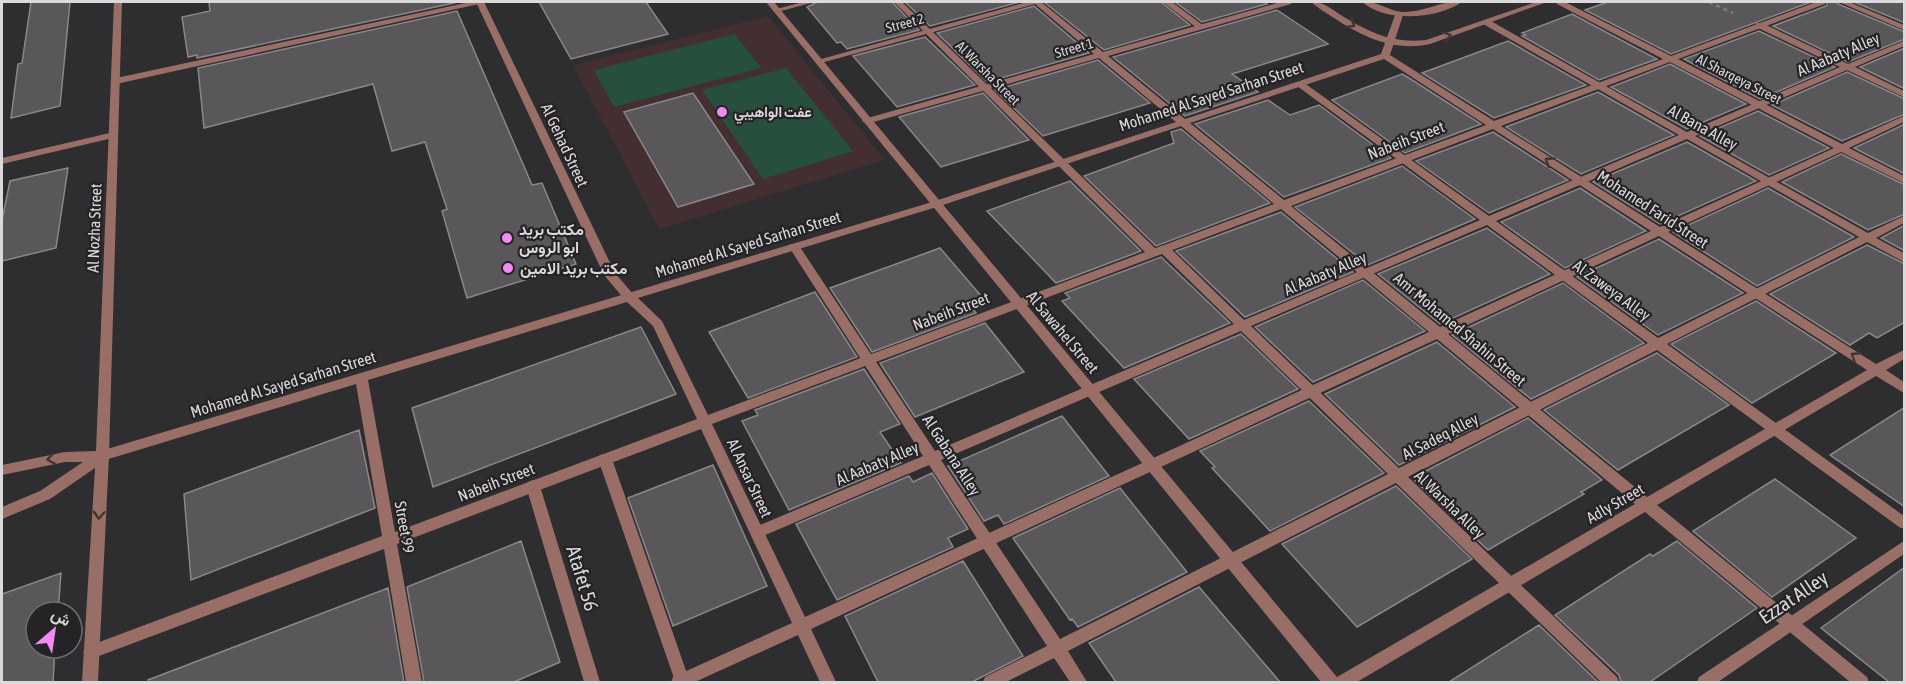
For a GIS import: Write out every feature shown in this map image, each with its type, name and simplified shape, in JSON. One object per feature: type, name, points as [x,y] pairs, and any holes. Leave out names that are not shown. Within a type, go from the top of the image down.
[{"type":"street","name":"Al Nozha Street","points":[[90,682],[102,456],[118,2]]},
{"type":"street","points":[[116,81],[479,2]]},
{"type":"street","name":"Al Gehad Street","points":[[479,2],[610,275],[629,297]]},
{"type":"street","points":[[774,6],[811,2]]},
{"type":"street","name":"Al Warsha Street","points":[[898,2],[1060,163]]},
{"type":"street","name":"Street 2","points":[[818,61],[1036,2]]},
{"type":"street","name":"Amr Mohamed Shahin Street","points":[[1036,2],[1861,682]]},
{"type":"street","points":[[1167,2],[1200,26]]},
{"type":"street","name":"Street 1","points":[[867,121],[1288,2]]},
{"type":"street","points":[[1315,2],[1362,31],[1390,41],[1422,44],[1544,2]]},
{"type":"street","points":[[1366,2],[1399,15],[1414,15],[1458,2]]},
{"type":"street","name":"Al Sharqeya Street","points":[[1560,2],[1905,180]]},
{"type":"street","name":"Nabeih Street","points":[[91,652],[1822,2]]},
{"type":"street","points":[[1843,2],[1905,28]]},
{"type":"street","name":"Al Sawahel Street","points":[[774,6],[1332,682]]},
{"type":"street","points":[[1385,56],[1399,15]]},
{"type":"street","name":"Al Bana Alley","points":[[1486,22],[1905,258]]},
{"type":"street","points":[[1760,25],[1905,94]]},
{"type":"street","name":"Al Aabaty Alley","points":[[758,532],[1905,43]]},
{"type":"street","name":"Mohamed Al Sayed Sarhan Street","points":[[2,470],[64,457],[102,456],[936,204],[1385,56]]},
{"type":"street","name":"Mohamed Farid Street","points":[[1385,56],[1905,388]]},
{"type":"street","name":"Al Zaweya Alley","points":[[1300,84],[1905,523]]},
{"type":"street","points":[[605,459],[681,682],[1905,119]]},
{"type":"street","points":[[2,161],[114,135]]},
{"type":"street","name":"Al Warsha Alley","points":[[1060,163],[1243,325],[1611,682]]},
{"type":"street","name":"Al Sadeq Alley","points":[[991,682],[1905,219]]},
{"type":"street","name":"Al Gabana Alley","points":[[794,247],[870,359],[1079,682]]},
{"type":"street","name":"Al Ansar Street","points":[[629,297],[658,324],[828,682]]},
{"type":"street","name":"Adly Street","points":[[1343,682],[1905,354]]},
{"type":"street","name":"Street 99","points":[[361,378],[414,682]]},
{"type":"street","name":"Mohamed Al Sayed Sarhan Street","points":[[2,513],[45,495],[102,456]]},
{"type":"street","name":"Atafet 56","points":[[533,486],[592,682]]},
{"type":"street","name":"Ezzat Alley","points":[[1705,682],[1905,547]]},
{"type":"shaded area","name":"عفت الواهيبي","points":[[768,16],[885,160],[659,229],[573,65]]},
{"type":"green space","points":[[735,34],[761,68],[614,107],[594,70]]},
{"type":"green space","points":[[786,68],[853,151],[763,179],[702,90]]},
{"type":"building","points":[[31,2],[70,2],[60,106],[11,118],[18,64],[22,63]]},
{"type":"building","points":[[209,2],[454,3],[197,58],[197,55],[188,57],[182,17],[210,11]]},
{"type":"building","points":[[539,2],[646,2],[668,34],[571,59]]},
{"type":"building","points":[[817,2],[892,2],[919,30],[847,49],[841,42],[837,43],[807,7]]},
{"type":"building","points":[[905,2],[1020,2],[930,26]]},
{"type":"building","points":[[1044,2],[1161,2],[1190,25],[1104,50]]},
{"type":"building","points":[[1175,2],[1264,2],[1267,4],[1202,22]]},
{"type":"building","points":[[1608,2],[1811,2],[1671,54],[1585,10]]},
{"type":"building","points":[[1828,2],[1837,2],[1905,32],[1905,39],[1848,62],[1773,26],[1826,6]]},
{"type":"building","points":[[1854,2],[1905,2],[1905,23]]},
{"type":"building","points":[[1034,6],[1089,53],[987,82],[937,33]]},
{"type":"building","points":[[1277,10],[1328,44],[1232,74],[1258,92],[1185,116],[1113,57]]},
{"type":"building","points":[[457,11],[532,185],[542,183],[576,264],[467,298],[442,211],[447,209],[425,142],[392,151],[373,84],[204,128],[198,68]]},
{"type":"building","points":[[1572,14],[1657,59],[1599,80],[1522,36],[1526,35],[1522,33]]},
{"type":"building","points":[[1759,31],[1835,67],[1760,99],[1684,59]]},
{"type":"building","points":[[925,37],[975,85],[897,107],[853,56]]},
{"type":"building","points":[[1508,41],[1586,85],[1494,118],[1422,73]]},
{"type":"building","points":[[1905,48],[1905,89],[1860,67]]},
{"type":"building","points":[[1098,60],[1150,103],[1043,136],[995,90]]},
{"type":"building","points":[[1670,64],[1746,104],[1687,129],[1611,87]]},
{"type":"building","points":[[1847,72],[1905,99],[1905,114],[1842,141],[1772,105]]},
{"type":"building","points":[[1402,74],[1481,124],[1405,153],[1332,100]]},
{"type":"building","points":[[1598,92],[1674,135],[1581,174],[1506,127]]},
{"type":"building","points":[[693,93],[754,184],[678,207],[624,112]]},
{"type":"building","points":[[983,93],[1029,140],[941,167],[899,117]]},
{"type":"building","points":[[1268,100],[1290,115],[1319,105],[1391,158],[1284,197],[1195,124]]},
{"type":"building","points":[[1758,111],[1829,148],[1769,175],[1700,136]]},
{"type":"building","points":[[1905,124],[1905,174],[1854,148]]},
{"type":"building","points":[[1181,129],[1270,203],[1156,246],[1084,176],[1174,143],[1171,132]]},
{"type":"building","points":[[1493,132],[1568,180],[1489,213],[1416,161]]},
{"type":"building","points":[[1687,142],[1756,181],[1660,224],[1593,182]]},
{"type":"building","points":[[1841,154],[1905,185],[1905,214],[1868,230],[1782,182]]},
{"type":"building","points":[[1402,166],[1475,219],[1368,265],[1295,207]]},
{"type":"building","points":[[68,168],[56,248],[2,261],[2,220],[10,181]]},
{"type":"building","points":[[1070,181],[1141,251],[1056,283],[987,211]]},
{"type":"building","points":[[1580,188],[1646,231],[1565,268],[1501,222]]},
{"type":"building","points":[[1768,188],[1854,237],[1757,286],[1673,232]]},
{"type":"building","points":[[1281,212],[1353,272],[1245,317],[1176,251]]},
{"type":"building","points":[[1905,225],[1905,251],[1881,238]]},
{"type":"building","points":[[1487,228],[1550,274],[1440,324],[1378,274]]},
{"type":"building","points":[[1659,239],[1743,293],[1658,335],[1577,277]]},
{"type":"building","points":[[1867,245],[1905,264],[1905,322],[1877,338],[1869,333],[1850,345],[1770,294]]},
{"type":"building","points":[[940,248],[988,304],[974,310],[976,313],[872,352],[830,288]]},
{"type":"building","points":[[1161,257],[1230,323],[1124,368],[1062,301],[1070,298],[1065,293]]},
{"type":"building","points":[[1363,280],[1425,331],[1313,382],[1255,327]]},
{"type":"building","points":[[1563,283],[1644,343],[1531,399],[1452,335]]},
{"type":"building","points":[[815,292],[857,357],[748,398],[709,332]]},
{"type":"building","points":[[1756,301],[1836,353],[1752,403],[1671,344]]},
{"type":"building","points":[[985,323],[1024,372],[915,417],[880,363]]},
{"type":"building","points":[[641,327],[676,394],[433,487],[412,408]]},
{"type":"building","points":[[1241,334],[1298,389],[1189,439],[1134,379]]},
{"type":"building","points":[[1437,342],[1515,407],[1399,465],[1325,394]]},
{"type":"building","points":[[1657,353],[1729,405],[1618,470],[1544,410]]},
{"type":"building","points":[[864,369],[900,424],[880,432],[901,463],[789,510],[742,421],[758,415],[755,410]]},
{"type":"building","points":[[1309,401],[1384,473],[1270,531],[1212,468],[1215,467],[1200,451]]},
{"type":"building","points":[[1905,407],[1905,507],[1830,455]]},
{"type":"building","points":[[1062,416],[1109,476],[1004,524],[998,515],[984,521],[948,466]]},
{"type":"building","points":[[1528,418],[1602,480],[1581,492],[1584,494],[1488,550],[1412,478]]},
{"type":"building","points":[[359,430],[375,508],[191,580],[184,494]]},
{"type":"building","points":[[713,465],[767,586],[673,626],[628,498]]},
{"type":"building","points":[[932,473],[968,529],[948,538],[953,547],[837,600],[796,524],[909,476],[913,482]]},
{"type":"building","points":[[1775,479],[1856,538],[1772,597],[1693,531]]},
{"type":"building","points":[[1396,486],[1472,559],[1357,627],[1282,544]]},
{"type":"building","points":[[1120,488],[1187,572],[1078,627],[1072,619],[1070,620],[1013,538]]},
{"type":"building","points":[[521,541],[560,662],[514,682],[424,682],[407,587]]},
{"type":"building","points":[[1677,541],[1757,608],[1650,682],[1621,682],[1619,675],[1555,615],[1650,554],[1653,556]]},
{"type":"building","points":[[963,561],[1023,656],[972,682],[878,682],[845,616]]},
{"type":"building","points":[[1905,567],[1905,682],[1889,682],[1821,628]]},
{"type":"building","points":[[61,573],[59,600],[24,600],[24,660],[54,660],[53,682],[2,682],[2,594]]},
{"type":"building","points":[[1199,587],[1280,682],[1116,682],[1089,643]]},
{"type":"building","points":[[388,588],[404,682],[149,682],[148,680]]},
{"type":"building","points":[[1539,625],[1598,682],[1449,682]]},
{"type":"place","name":"عفت الواهيبي","points":[[722,112]]},
{"type":"place","name":"مكتب بريد ابو الروس","points":[[507,238]]},
{"type":"place","name":"مكتب بريد الامين","points":[[508,268]]}]
